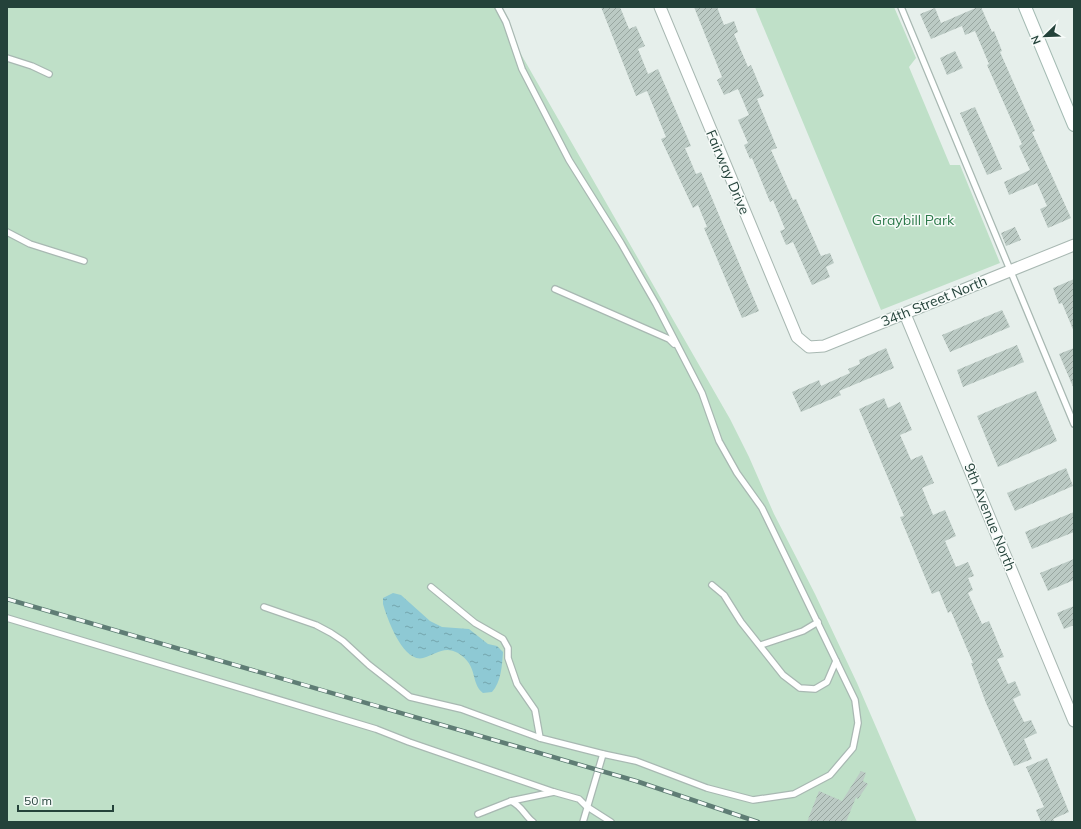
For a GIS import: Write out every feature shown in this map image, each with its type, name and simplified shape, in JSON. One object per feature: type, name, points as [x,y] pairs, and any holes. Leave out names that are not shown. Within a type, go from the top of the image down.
[{"type":"street","name":"Fairway Drive","points":[[660,7],[797,337]]},
{"type":"street","points":[[1025,7],[1074,125]]},
{"type":"street","name":"34th Street North","points":[[797,337],[809,347],[824,346],[1074,245]]},
{"type":"street","name":"9th Avenue North","points":[[905,314],[1074,721]]},
{"type":"lane","points":[[264,607],[316,625],[343,641],[369,666],[410,697],[461,709],[540,738],[602,754],[636,760],[707,788],[753,800],[794,794],[830,775],[853,748],[858,723],[855,700],[818,622],[762,508],[737,472],[719,441],[702,393],[656,304],[621,243],[569,160],[522,69],[506,22],[498,7]]},
{"type":"lane","points":[[901,7],[1074,424]]},
{"type":"lane","points":[[7,58],[32,66],[49,74]]},
{"type":"lane","points":[[7,232],[30,244],[84,261]]},
{"type":"lane","points":[[555,288],[669,339],[678,349]]},
{"type":"lane","points":[[712,585],[724,595],[741,622],[761,645],[783,675],[800,688],[806,690],[815,689],[827,682],[836,660]]},
{"type":"lane","points":[[431,587],[475,623],[503,639],[508,648],[508,658],[516,684],[535,710],[540,738]]},
{"type":"lane","points":[[7,618],[376,729],[408,742],[554,792],[579,798],[586,806],[611,822]]},
{"type":"lane","points":[[761,645],[803,631],[818,622]]},
{"type":"lane","points":[[582,822],[602,754]]},
{"type":"lane","points":[[478,814],[511,801],[554,792]]},
{"type":"lane","points":[[511,801],[518,804],[529,819],[534,822]]},
{"type":"green space","points":[[7,7],[494,7],[730,419],[749,457],[774,514],[815,594],[857,683],[917,822],[7,822]]},
{"type":"green space","name":"Graybill Park","points":[[755,7],[894,7],[916,58],[909,67],[950,165],[960,165],[1000,263],[881,310]]},
{"type":"water","points":[[393,593],[401,595],[430,621],[442,627],[469,629],[488,644],[497,646],[503,652],[499,679],[492,692],[483,693],[479,689],[469,663],[458,653],[444,650],[423,658],[416,658],[409,654],[392,629],[383,604],[383,598]]},
{"type":"building","points":[[601,7],[620,7],[629,29],[636,26],[645,46],[638,49],[648,74],[658,69],[691,146],[685,148],[696,174],[701,172],[759,311],[742,318],[704,228],[707,227],[698,205],[693,208],[661,139],[666,137],[647,91],[636,96]]},
{"type":"building","points":[[694,7],[717,7],[724,25],[734,21],[738,32],[734,34],[748,67],[751,65],[764,96],[757,99],[777,148],[771,150],[793,200],[796,199],[821,256],[830,253],[834,263],[826,267],[830,277],[812,285],[793,242],[786,245],[780,231],[785,229],[773,200],[770,202],[752,158],[750,159],[744,145],[748,143],[738,120],[749,115],[738,89],[724,95],[717,80],[722,77]]},
{"type":"building","points":[[981,7],[992,32],[994,31],[1002,51],[1000,52],[1035,131],[1032,132],[1071,218],[1048,228],[1040,209],[1047,206],[1037,183],[1009,195],[1004,182],[1030,170],[1019,146],[1022,144],[987,65],[989,64],[975,31],[965,35],[962,26],[931,39],[920,14],[935,8],[941,23]]},
{"type":"building","points":[[955,51],[963,68],[947,75],[940,58]]},
{"type":"building","points":[[975,107],[1002,169],[987,175],[960,113]]},
{"type":"building","points":[[1015,227],[1021,240],[1006,246],[1001,233]]},
{"type":"building","points":[[1074,279],[1074,332],[1062,303],[1059,304],[1053,288]]},
{"type":"building","points":[[1002,310],[1010,327],[950,352],[942,335]]},
{"type":"building","points":[[1017,345],[1024,362],[963,387],[957,370]]},
{"type":"building","points":[[886,348],[894,368],[839,391],[841,395],[801,412],[792,392],[819,380],[821,386],[850,373],[848,369],[860,364],[859,360]]},
{"type":"building","points":[[1074,348],[1074,389],[1059,354]]},
{"type":"building","points":[[1036,391],[1057,441],[998,467],[977,416]]},
{"type":"building","points":[[884,398],[888,408],[900,402],[912,430],[900,435],[911,460],[922,455],[934,483],[922,488],[933,515],[945,510],[956,536],[945,541],[956,567],[968,562],[974,576],[968,578],[973,590],[968,593],[982,624],[989,621],[1004,657],[997,659],[1008,684],[1015,681],[1021,695],[1013,699],[1024,722],[1031,720],[1037,733],[1024,739],[1032,759],[1014,766],[986,703],[971,663],[973,663],[951,611],[948,613],[939,591],[932,594],[900,517],[904,516],[859,409]]},
{"type":"building","points":[[1066,468],[1073,486],[1015,511],[1007,493]]},
{"type":"building","points":[[1074,512],[1074,532],[1032,549],[1025,532]]},
{"type":"building","points":[[1074,559],[1074,580],[1048,591],[1040,573]]},
{"type":"building","points":[[1074,606],[1074,625],[1064,629],[1057,613]]},
{"type":"building","points":[[1047,758],[1069,812],[1053,819],[1055,822],[1041,822],[1036,810],[1044,807],[1026,767]]},
{"type":"building","points":[[861,771],[866,773],[863,781],[868,784],[858,799],[856,797],[846,822],[807,822],[819,791],[842,801]]},
{"type":"railway","points":[[7,599],[636,781],[758,822]]}]
